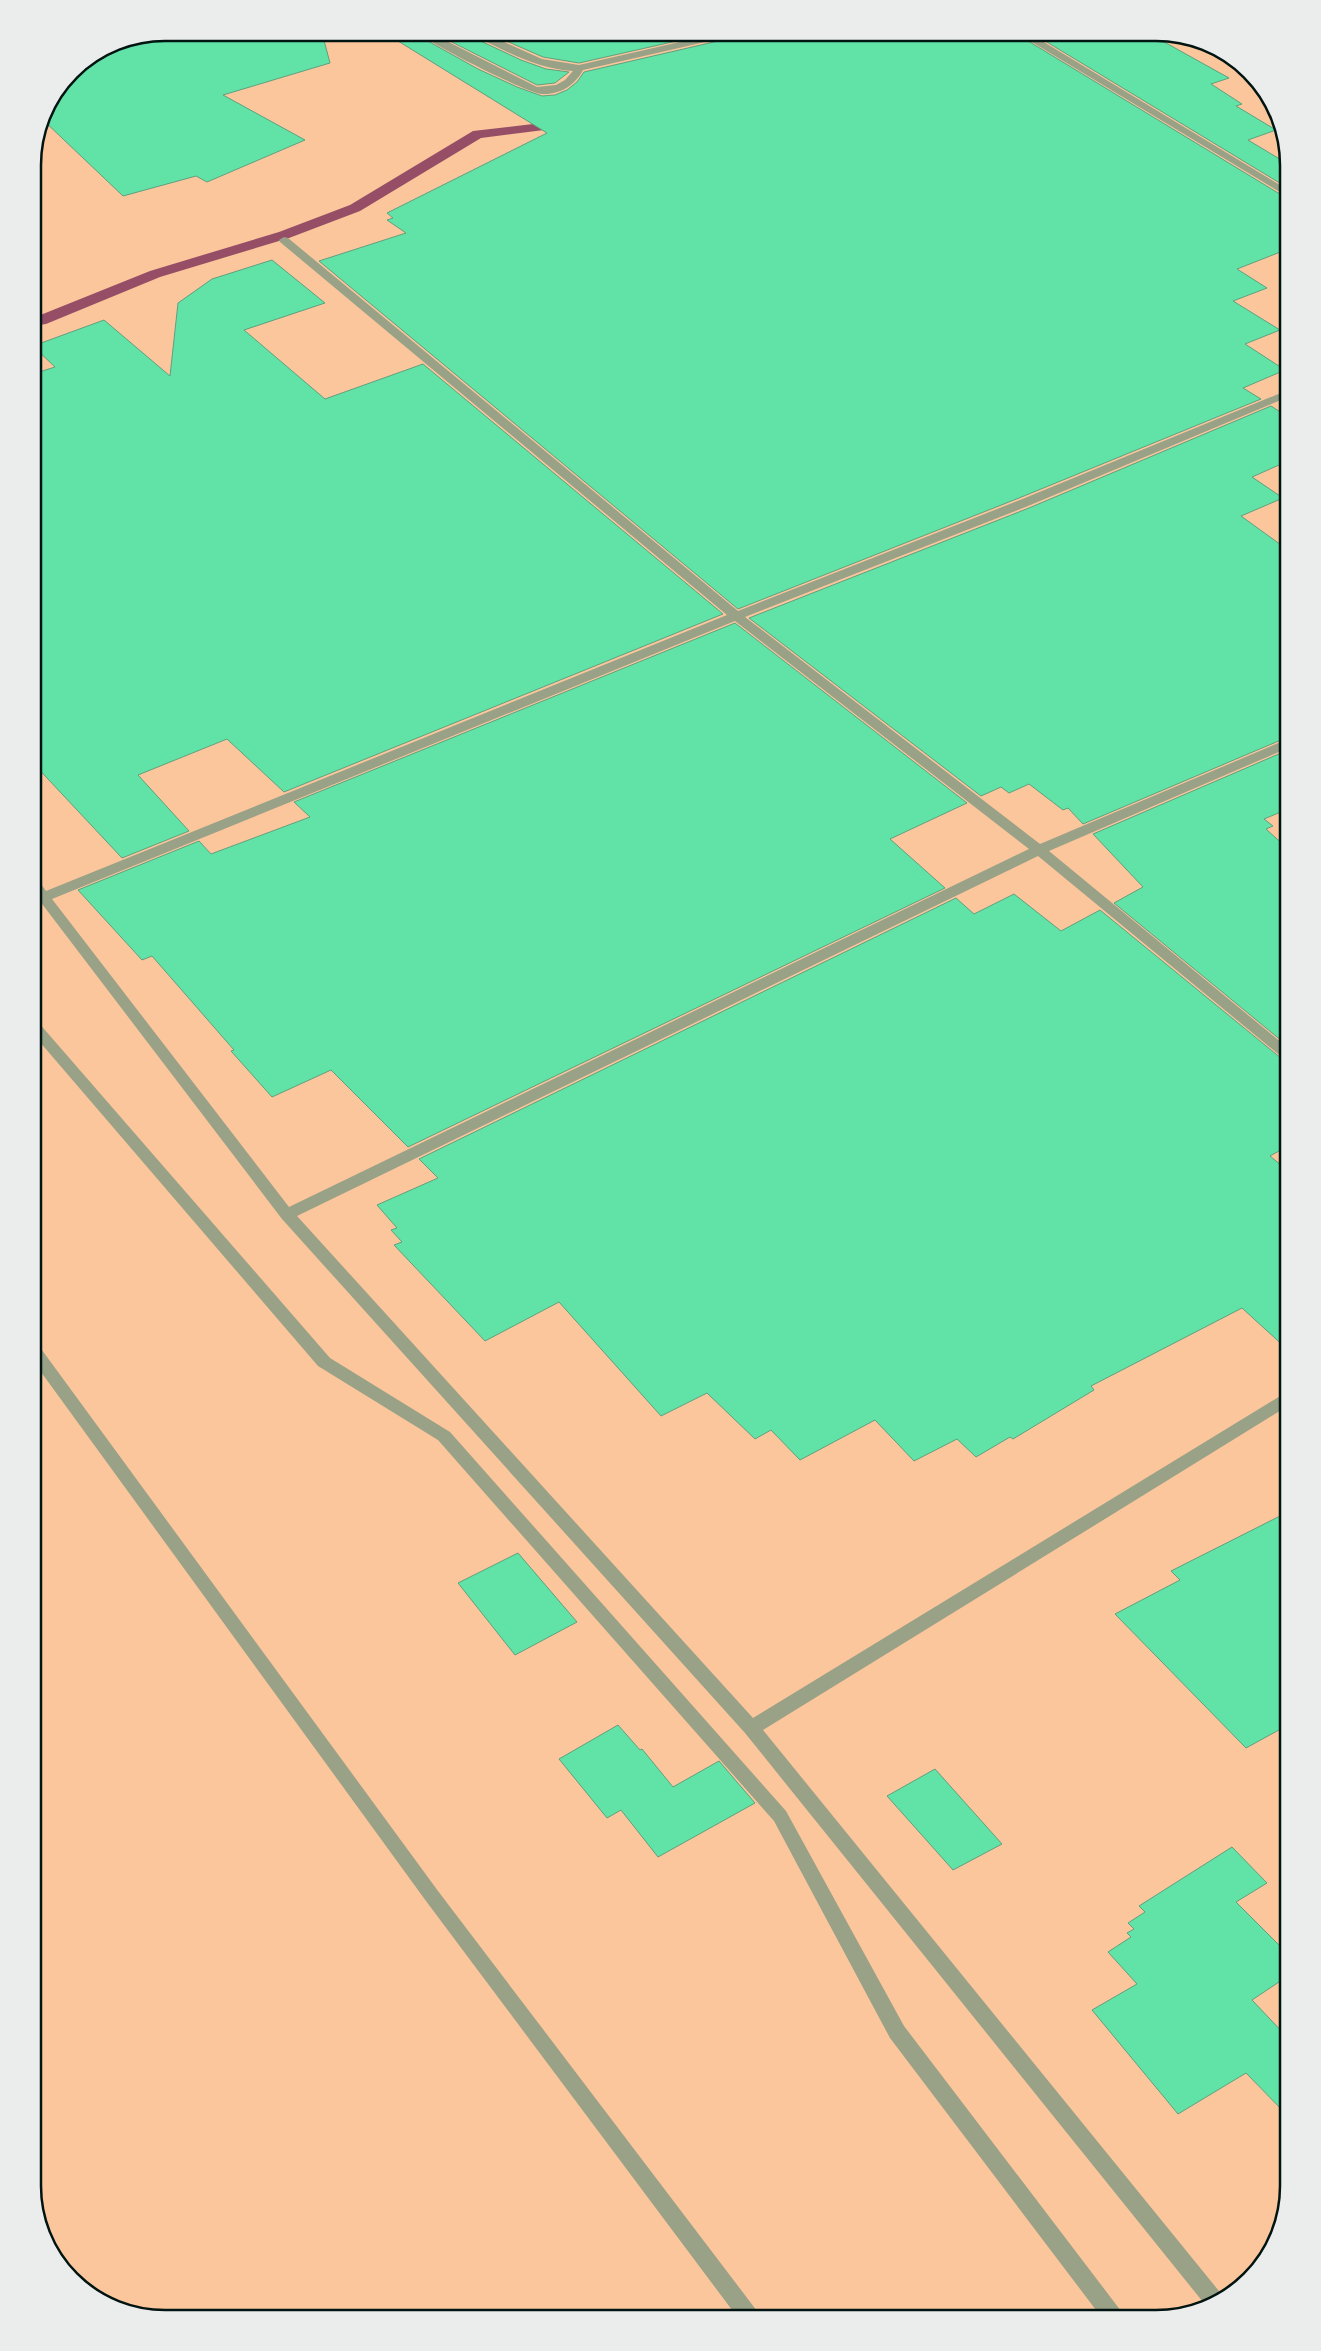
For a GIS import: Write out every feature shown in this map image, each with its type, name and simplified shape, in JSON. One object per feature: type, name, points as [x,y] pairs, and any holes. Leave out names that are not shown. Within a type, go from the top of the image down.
[{"type":"street","points":[[441,41],[540,91],[561,88],[573,80],[579,68]]},
{"type":"street","points":[[493,41],[526,58],[563,68],[579,68],[694,42]]},
{"type":"street","points":[[1037,42],[1280,189]]},
{"type":"street","points":[[284,240],[736,616],[1039,850],[1280,1048]]},
{"type":"street","points":[[44,897],[736,616],[1024,503],[1280,396]]},
{"type":"street","points":[[287,1215],[1039,850],[1280,746]]},
{"type":"street","points":[[42,894],[287,1215],[751,1728],[1211,2297]]},
{"type":"street","points":[[42,1035],[324,1362],[444,1436],[780,1816],[897,2032],[1108,2310]]},
{"type":"street","points":[[41,1362],[432,1896],[744,2310]]},
{"type":"street","points":[[751,1728],[1280,1404]]},
{"type":"shaded area","points":[[149,42],[1164,42],[1196,48],[1225,62],[1249,83],[1267,110],[1276,133],[1280,165],[1280,2186],[1276,2218],[1259,2255],[1238,2279],[1211,2297],[1180,2307],[1156,2310],[157,2309],[125,2303],[96,2289],[72,2268],[54,2241],[42,2202],[41,2186],[42,149],[45,133],[54,110],[67,90],[83,72],[96,62],[118,51],[133,45]]},
{"type":"building","points":[[324,41],[330,63],[223,95],[305,140],[207,182],[196,176],[123,196],[48,125],[58,103],[83,72],[96,62],[118,51],[133,45],[149,42]]},
{"type":"building","points":[[398,41],[428,41],[478,69],[542,96],[555,95],[567,90],[577,82],[584,72],[716,42],[1030,42],[1280,194],[1280,252],[1237,269],[1267,288],[1233,301],[1280,330],[1245,344],[1280,367],[1280,372],[1243,388],[1261,399],[1019,498],[738,609],[319,261],[406,233],[387,220],[393,218],[387,213],[547,133]]},
{"type":"building","points":[[450,41],[481,41],[521,60],[546,69],[569,72],[555,83],[537,85]]},
{"type":"building","points":[[507,41],[674,42],[579,63],[543,57]]},
{"type":"building","points":[[1047,42],[1164,42],[1229,78],[1211,84],[1242,104],[1236,106],[1275,129],[1248,140],[1280,159],[1280,183]]},
{"type":"building","points":[[272,260],[325,303],[244,330],[325,399],[423,364],[723,614],[284,792],[227,739],[138,775],[189,831],[122,858],[42,772],[42,371],[55,367],[42,354],[42,343],[104,320],[170,376],[178,303],[212,279]]},
{"type":"building","points":[[1271,406],[1280,412],[1280,465],[1252,477],[1280,496],[1280,499],[1241,516],[1280,544],[1280,740],[1083,824],[1068,808],[1063,810],[1029,784],[1009,793],[1001,787],[981,796],[749,618],[1029,508]]},
{"type":"building","points":[[735,623],[967,803],[890,839],[945,888],[408,1147],[331,1070],[272,1097],[231,1051],[234,1050],[152,956],[142,960],[78,890],[199,841],[211,854],[310,817],[294,802]]},
{"type":"building","points":[[1280,753],[1280,812],[1264,819],[1273,826],[1266,829],[1280,842],[1280,1039],[1114,903],[1143,887],[1093,834]]},
{"type":"building","points":[[1014,894],[1061,931],[1100,910],[1280,1057],[1280,1150],[1270,1156],[1280,1164],[1280,1343],[1242,1308],[1091,1386],[1094,1390],[1013,1439],[1010,1437],[976,1457],[957,1439],[914,1461],[875,1420],[800,1460],[771,1430],[755,1439],[707,1393],[661,1416],[559,1302],[485,1341],[394,1245],[402,1242],[391,1230],[397,1228],[377,1205],[438,1178],[419,1159],[956,898],[974,914]]},
{"type":"building","points":[[1280,1516],[1280,1729],[1246,1748],[1115,1614],[1180,1580],[1171,1571]]},
{"type":"building","points":[[518,1553],[577,1622],[515,1655],[458,1583]]},
{"type":"building","points":[[618,1725],[640,1750],[642,1749],[673,1787],[719,1761],[755,1803],[658,1857],[621,1810],[607,1818],[559,1759]]},
{"type":"building","points":[[935,1769],[1002,1844],[953,1870],[887,1796]]},
{"type":"building","points":[[1232,1847],[1267,1883],[1236,1902],[1280,1946],[1280,1981],[1252,2000],[1280,2030],[1280,2108],[1246,2073],[1178,2114],[1092,2010],[1137,1984],[1108,1952],[1131,1937],[1127,1933],[1134,1929],[1128,1923],[1145,1912],[1139,1906]]},
{"type":"waterway","points":[[42,321],[155,274],[284,235],[355,208],[478,134],[539,127],[540,109],[544,108]]}]
